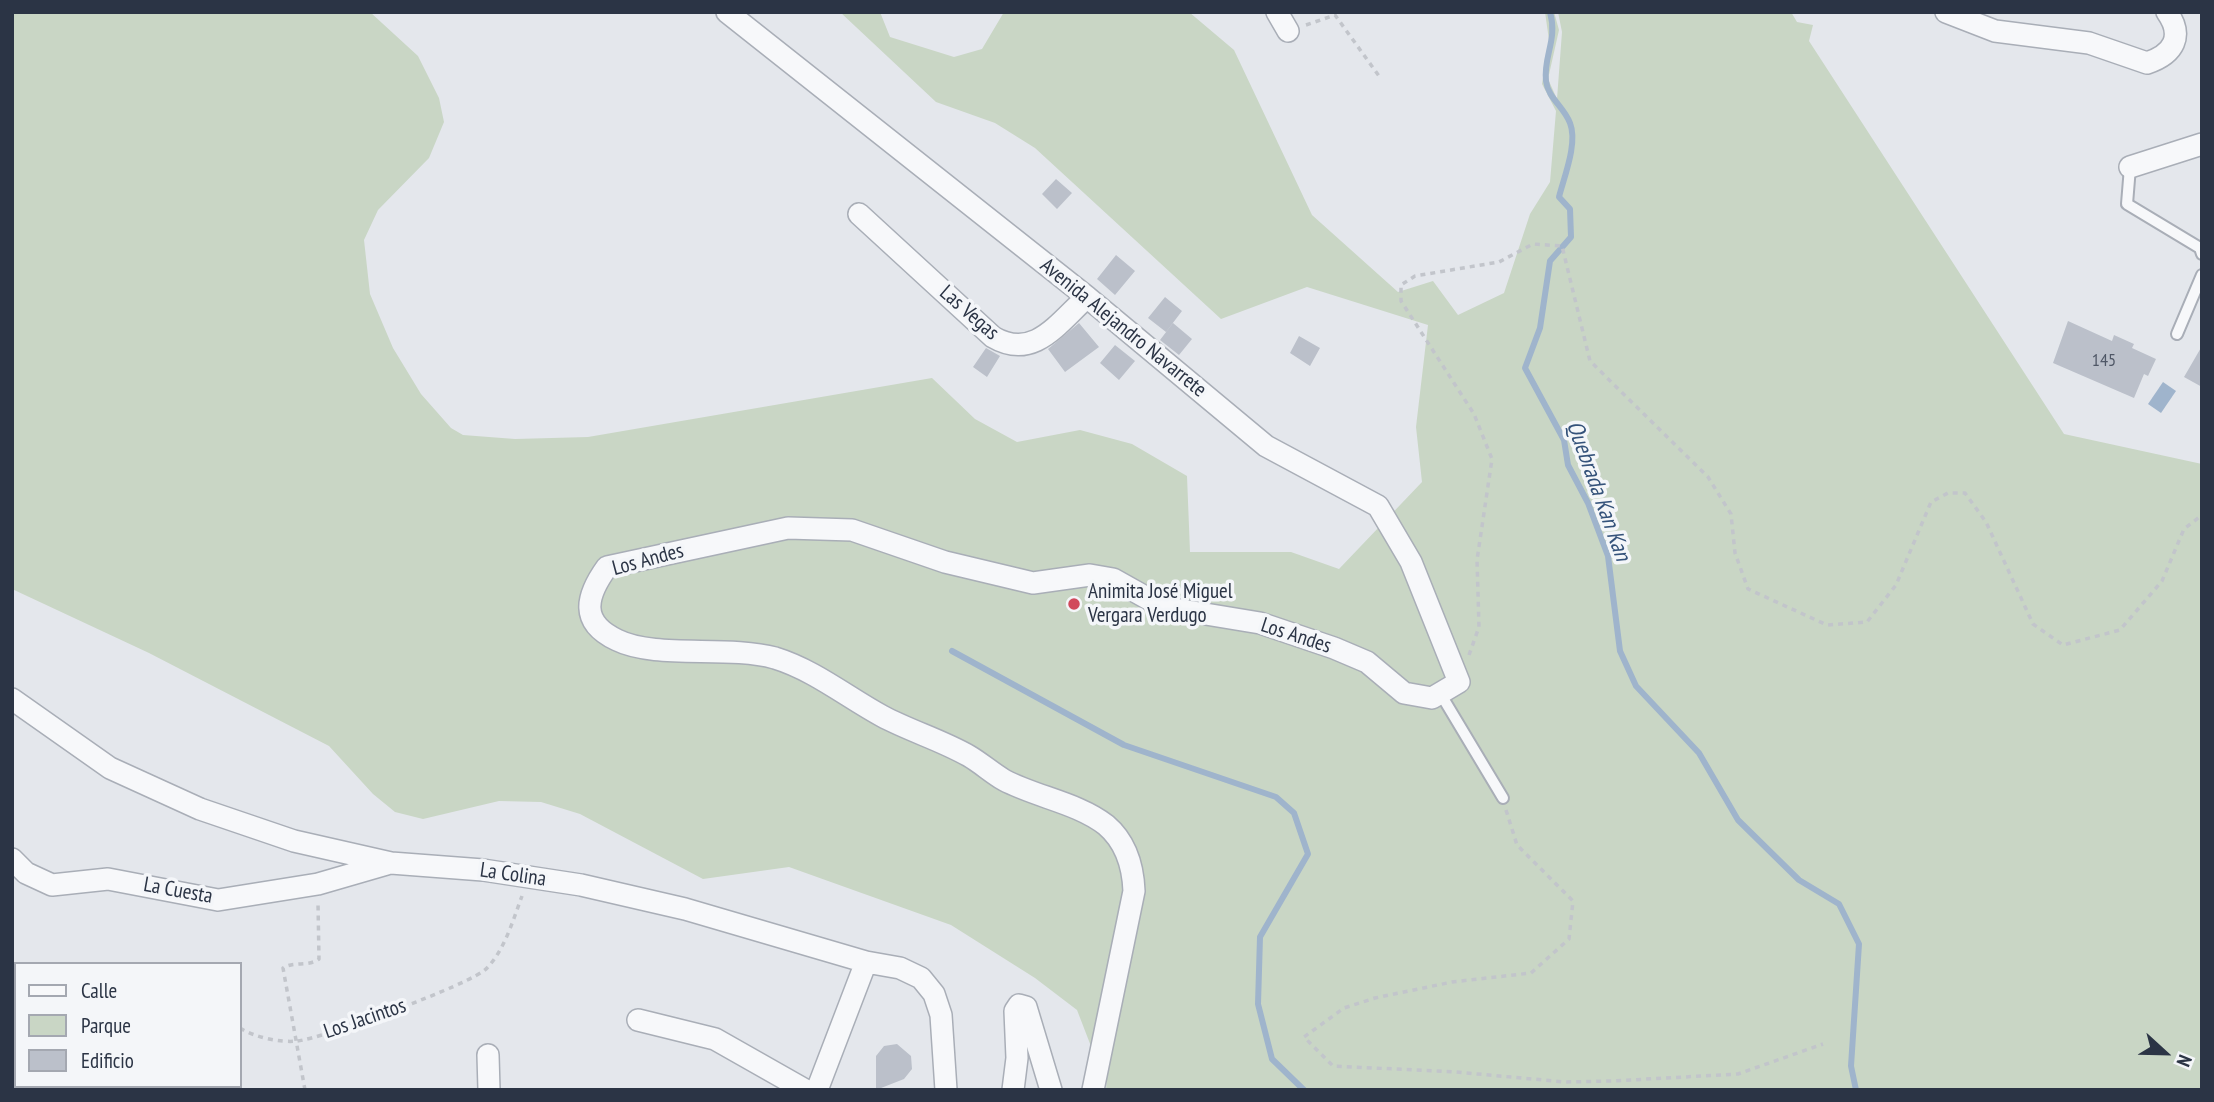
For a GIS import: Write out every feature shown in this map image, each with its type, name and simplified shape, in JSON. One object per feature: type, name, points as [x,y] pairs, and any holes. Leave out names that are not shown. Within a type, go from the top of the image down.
[{"type":"street","name":"Avenida Alejandro Navarrete","points":[[727,12],[1087,298],[1266,446],[1378,506],[1410,562],[1459,682]]},
{"type":"street","points":[[1277,12],[1288,31]]},
{"type":"street","points":[[1946,12],[1995,32],[2089,43],[2147,63],[2170,51],[2174,44],[2176,24],[2167,12]]},
{"type":"street","points":[[2130,167],[2202,144]]},
{"type":"street","name":"Las Vegas","points":[[859,214],[993,337],[1011,347],[1035,344],[1087,298]]},
{"type":"street","name":"Los Andes","points":[[1093,1090],[1134,891],[1133,869],[1123,844],[1106,825],[1004,779],[968,756],[884,717],[810,673],[777,659],[743,651],[642,648],[616,640],[596,623],[589,607],[591,588],[607,568],[788,528],[852,530],[945,562],[1033,583],[1090,575],[1113,579],[1163,607],[1261,623],[1334,648],[1367,662],[1404,693],[1432,698],[1459,682]]},
{"type":"street","name":"La Colina","points":[[12,699],[110,768],[200,809],[294,841],[391,863],[529,876],[672,906],[866,962],[900,968],[921,978],[934,994],[941,1015],[946,1090]]},
{"type":"street","name":"La Cuesta","points":[[12,859],[26,873],[51,886],[108,879],[218,900],[318,884],[391,863]]},
{"type":"street","points":[[817,1090],[866,962]]},
{"type":"street","points":[[1013,1090],[1017,1058],[1015,1011],[1019,1004],[1026,1007],[1030,1016],[1039,1061],[1051,1090]]},
{"type":"street","points":[[638,1020],[715,1039],[805,1090]]},
{"type":"street","points":[[488,1055],[489,1090]]},
{"type":"lane","points":[[2130,167],[2127,204],[2200,248],[2202,254]]},
{"type":"lane","points":[[2177,334],[2202,275]]},
{"type":"lane","points":[[1440,693],[1503,798]]},
{"type":"path","points":[[1288,31],[1335,15],[1379,76]]},
{"type":"path","points":[[1459,682],[1479,627],[1477,560],[1492,458],[1475,414],[1401,301],[1401,285],[1415,276],[1499,262],[1533,244],[1562,246],[1590,361],[1708,477],[1731,514],[1735,553],[1748,589],[1827,625],[1867,622],[1896,585],[1931,502],[1948,492],[1965,493],[1986,522],[2033,624],[2063,645],[2120,630],[2162,581],[2184,528],[2202,515]]},
{"type":"path","points":[[1503,798],[1517,845],[1573,901],[1569,939],[1531,973],[1452,982],[1344,1008],[1304,1037],[1334,1066],[1455,1072],[1565,1082],[1612,1081],[1738,1074],[1824,1044]]},
{"type":"path","name":"Los Jacintos","points":[[242,1029],[250,1034],[296,1042],[358,1024],[486,970],[505,939],[529,876]]},
{"type":"path","points":[[305,1090],[282,968],[289,964],[314,963],[319,959],[318,884]]},
{"type":"green space","points":[[12,12],[370,12],[418,56],[439,98],[444,122],[429,158],[378,210],[364,240],[370,294],[393,348],[421,394],[451,428],[463,435],[515,439],[588,437],[932,378],[975,419],[1017,442],[1080,430],[1132,444],[1187,476],[1190,552],[1291,552],[1339,569],[1422,482],[1416,427],[1428,325],[1307,287],[1221,319],[1035,148],[995,123],[936,102],[840,12],[880,12],[890,37],[954,57],[982,49],[1004,12],[1189,12],[1234,50],[1312,215],[1398,292],[1433,281],[1458,315],[1504,293],[1530,214],[1550,182],[1556,111],[1542,84],[1549,40],[1545,12],[1554,12],[1559,30],[1548,79],[1557,99],[1562,32],[1558,12],[1791,12],[1797,22],[1813,25],[1809,41],[2064,434],[2202,464],[2202,1090],[1106,1090],[1107,1076],[1099,1067],[1077,1010],[1035,978],[951,925],[789,867],[703,879],[580,814],[541,802],[499,801],[423,819],[395,812],[373,794],[329,746],[149,653],[12,589]]},
{"type":"water","points":[[2163,382],[2176,391],[2161,413],[2148,404]]},
{"type":"building","points":[[1056,179],[1072,193],[1057,209],[1042,194]]},
{"type":"building","points":[[1116,255],[1135,271],[1115,295],[1097,279]]},
{"type":"building","points":[[1165,297],[1182,311],[1166,332],[1148,318]]},
{"type":"building","points":[[2068,321],[2112,341],[2114,335],[2134,344],[2132,348],[2156,359],[2148,376],[2144,374],[2134,398],[2053,363]]},
{"type":"building","points":[[1079,323],[1099,347],[1065,372],[1048,349]]},
{"type":"building","points":[[1173,323],[1192,339],[1179,355],[1160,340]]},
{"type":"building","points":[[1299,336],[1320,348],[1310,366],[1290,353]]},
{"type":"building","points":[[1115,345],[1135,361],[1119,380],[1100,363]]},
{"type":"building","points":[[2202,346],[2202,387],[2184,377]]},
{"type":"building","points":[[986,348],[1000,356],[987,377],[973,367]]},
{"type":"building","points":[[897,1044],[911,1056],[912,1069],[904,1079],[876,1090],[876,1056],[884,1046]]},
{"type":"waterway","name":"Quebrada Kan Kan","points":[[1550,12],[1552,31],[1546,64],[1547,87],[1567,117],[1572,131],[1569,160],[1559,197],[1570,209],[1571,237],[1550,261],[1540,328],[1525,368],[1564,440],[1568,465],[1588,503],[1608,556],[1620,651],[1636,686],[1699,753],[1738,820],[1799,880],[1839,904],[1859,944],[1851,1066],[1856,1090]]},
{"type":"waterway","points":[[952,651],[1124,745],[1276,797],[1294,813],[1308,854],[1260,937],[1258,1004],[1272,1059],[1304,1090]]},
{"type":"place","name":"Animita José Miguel Vergara Verdugo","points":[[1074,604]]}]
